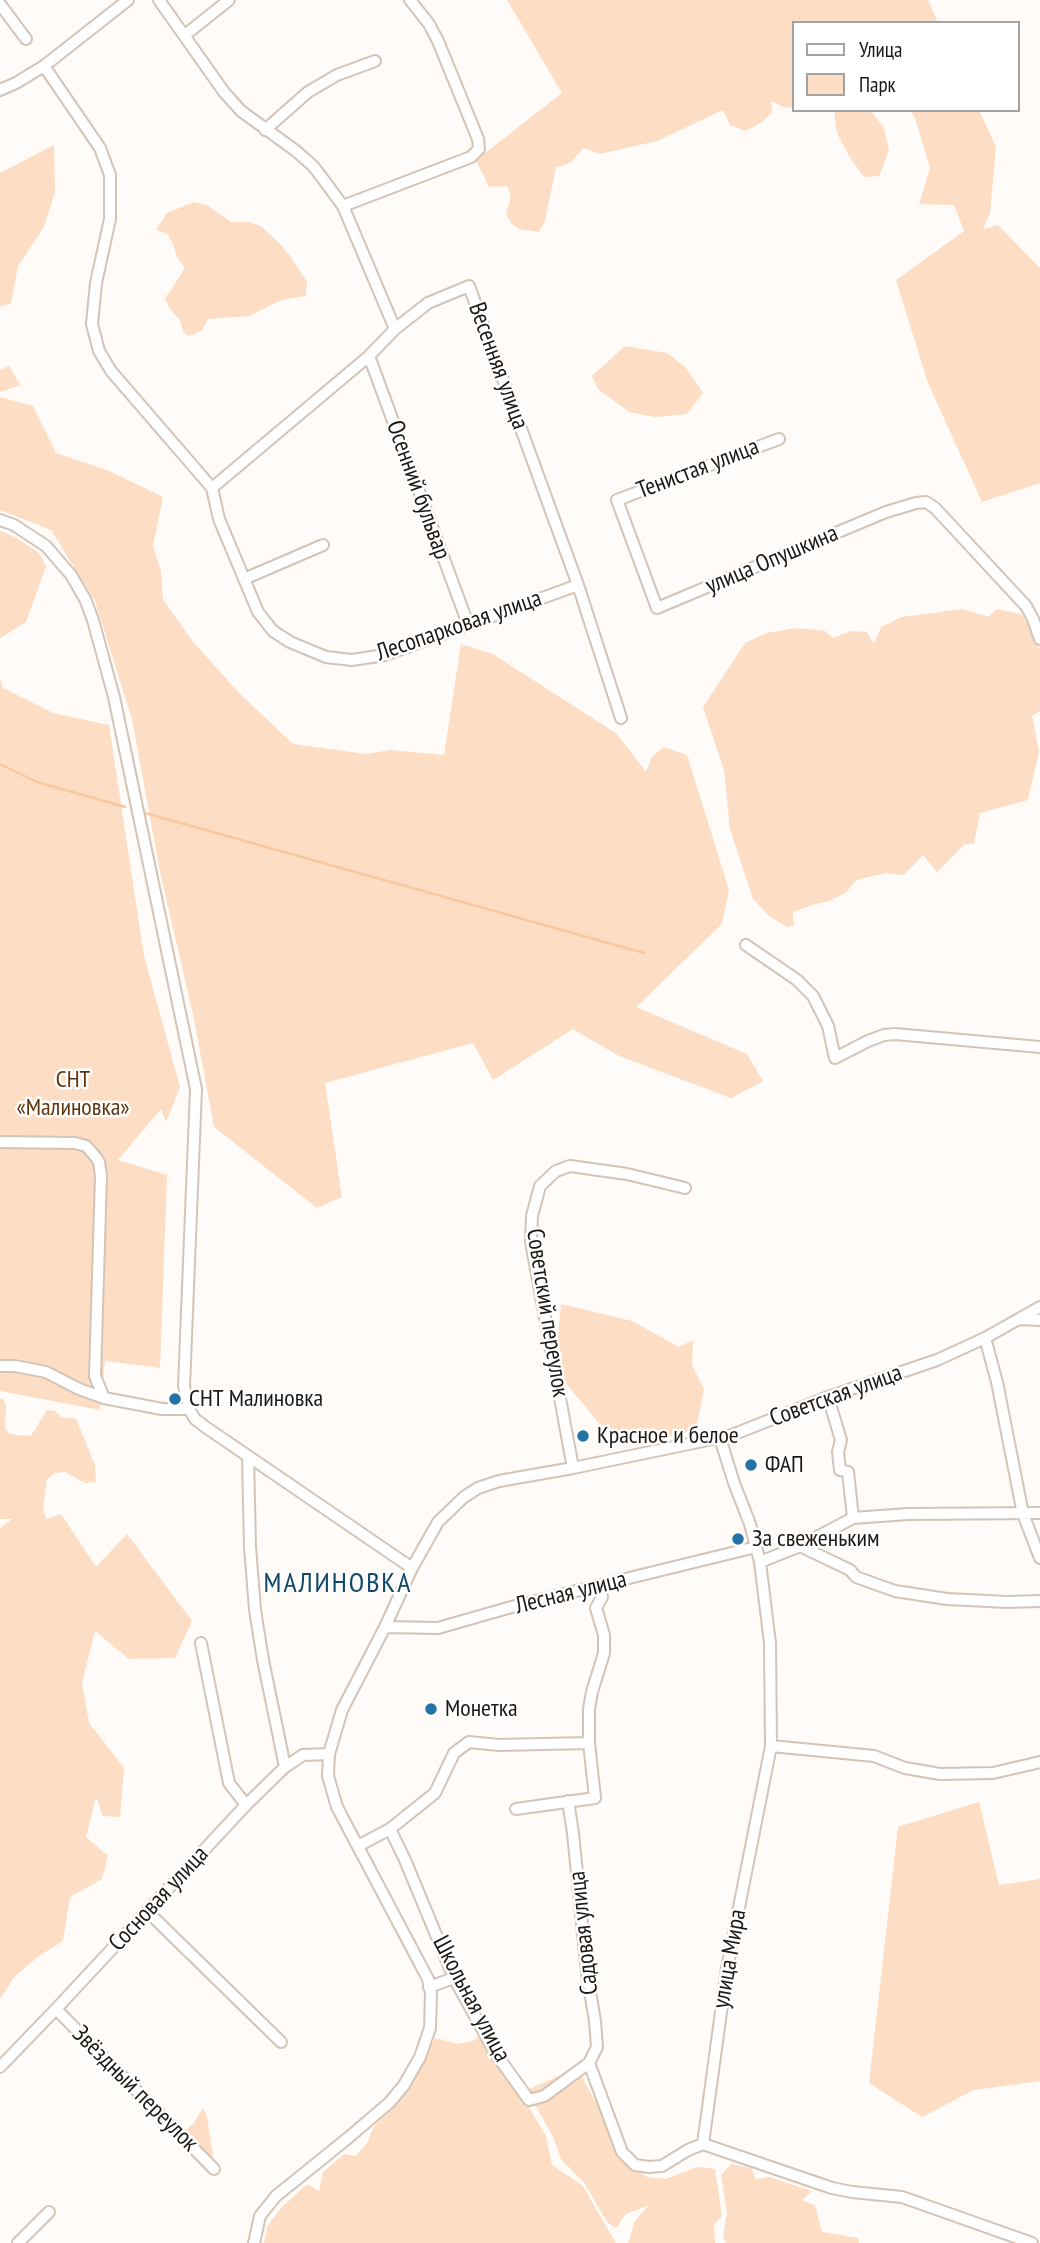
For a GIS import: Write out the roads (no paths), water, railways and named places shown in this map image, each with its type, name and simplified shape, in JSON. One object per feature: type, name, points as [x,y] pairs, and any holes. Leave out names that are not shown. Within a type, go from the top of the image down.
[{"type":"street","points":[[0,90],[44,66],[128,0]]},
{"type":"street","points":[[159,0],[224,92],[241,111],[313,166],[343,206],[395,329]]},
{"type":"street","points":[[185,34],[229,0]]},
{"type":"street","points":[[343,206],[471,157],[479,149],[478,139],[438,41],[429,24],[410,0]]},
{"type":"street","points":[[0,4],[26,39]]},
{"type":"street","points":[[265,130],[308,92],[337,75],[375,61]]},
{"type":"street","name":"Лесопарковая улица","points":[[44,66],[100,148],[110,175],[110,219],[96,283],[92,324],[99,351],[111,371],[212,488],[219,519],[258,612],[273,631],[290,642],[326,657],[352,660],[385,655],[578,585]]},
{"type":"street","name":"Весенняя улица","points":[[212,488],[428,303],[469,286],[578,585],[621,718]]},
{"type":"street","name":"Осенний бульвар","points":[[369,356],[468,624]]},
{"type":"street","name":"Тенистая улица","points":[[657,608],[617,500],[779,439]]},
{"type":"street","name":"улица Опушкина","points":[[657,608],[886,512],[926,502],[935,508],[1026,606],[1040,639]]},
{"type":"street","points":[[0,520],[14,525],[46,546],[79,587],[93,620],[117,710],[196,1089],[184,1385],[189,1409],[204,1426],[412,1568]]},
{"type":"street","points":[[244,579],[323,545]]},
{"type":"street","points":[[746,945],[797,980],[813,996],[828,1026],[835,1058],[868,1041],[895,1034],[1040,1047]]},
{"type":"street","points":[[0,1142],[75,1143],[86,1146],[99,1162],[101,1201],[94,1363],[95,1376],[104,1398]]},
{"type":"street","name":"Советский переулок","points":[[573,1468],[531,1242],[532,1216],[540,1186],[556,1171],[570,1166],[627,1174],[685,1188]]},
{"type":"street","name":"Советская улица","points":[[429,1987],[428,1979],[406,1935],[337,1807],[328,1776],[330,1754],[342,1710],[412,1568],[438,1522],[464,1497],[499,1480],[720,1438],[937,1360],[985,1338],[1040,1307]]},
{"type":"street","points":[[1016,1319],[1040,1320]]},
{"type":"street","points":[[985,1338],[997,1382],[1023,1514],[1040,1558]]},
{"type":"street","points":[[0,1366],[46,1372],[104,1398],[162,1409],[189,1409]]},
{"type":"street","points":[[828,1397],[841,1440],[838,1452],[840,1470],[848,1472],[853,1518]]},
{"type":"street","name":"улица Мира","points":[[703,2144],[727,1968],[771,1746],[770,1643],[760,1562],[720,1438]]},
{"type":"street","points":[[248,1456],[250,1547],[255,1610],[285,1767]]},
{"type":"street","points":[[760,1562],[800,1546],[853,1518],[908,1514],[1040,1513]]},
{"type":"street","points":[[800,1546],[850,1570],[856,1577],[895,1591],[947,1599],[1040,1601]]},
{"type":"street","name":"Лесная улица","points":[[385,1627],[439,1628],[515,1606],[756,1547]]},
{"type":"street","points":[[516,1809],[594,1798],[589,1742],[592,1692],[604,1653],[604,1635],[596,1608],[602,1597],[600,1586]]},
{"type":"street","points":[[201,1643],[229,1783],[246,1805]]},
{"type":"street","points":[[358,1846],[390,1829],[435,1793],[454,1753],[469,1742],[499,1745],[589,1742]]},
{"type":"street","points":[[771,1746],[874,1756],[905,1768],[940,1774],[993,1773],[1040,1762]]},
{"type":"street","name":"Сосновая улица","points":[[0,2067],[246,1805],[285,1767],[303,1755],[330,1754]]},
{"type":"street","name":"Садовая улица","points":[[568,1801],[587,1974],[595,2021],[597,2047],[589,2063]]},
{"type":"street","name":"Школьная улица","points":[[390,1829],[454,1978],[496,2054],[529,2100],[544,2096],[589,2063]]},
{"type":"street","points":[[147,1911],[281,2042]]},
{"type":"street","points":[[254,2243],[260,2216],[276,2196],[390,2102],[404,2085],[420,2057],[430,2028],[429,1987],[454,1978]]},
{"type":"street","name":"Звёздный переулок","points":[[56,2009],[214,2169]]},
{"type":"street","points":[[589,2063],[622,2152],[635,2165],[662,2166],[703,2144],[832,2188],[902,2197],[1032,2243]]},
{"type":"street","points":[[18,2243],[49,2212]]},
{"type":"waterway","points":[[0,764],[37,782],[125,807]]},
{"type":"waterway","points":[[145,813],[644,953]]},
{"type":"place","name":"СНТ Малиновка","points":[[175,1399]]},
{"type":"place","name":"Красное и белое","points":[[583,1436]]},
{"type":"place","name":"ФАП","points":[[751,1465]]},
{"type":"place","name":"За свеженьким","points":[[738,1539]]},
{"type":"place","name":"Монетка","points":[[431,1709]]},
{"type":"district","name":"МАЛИНОВКА","points":[[338,1584]]},
{"type":"park label","name":"СНТ «Малиновка»","points":[[73,1094]]}]
